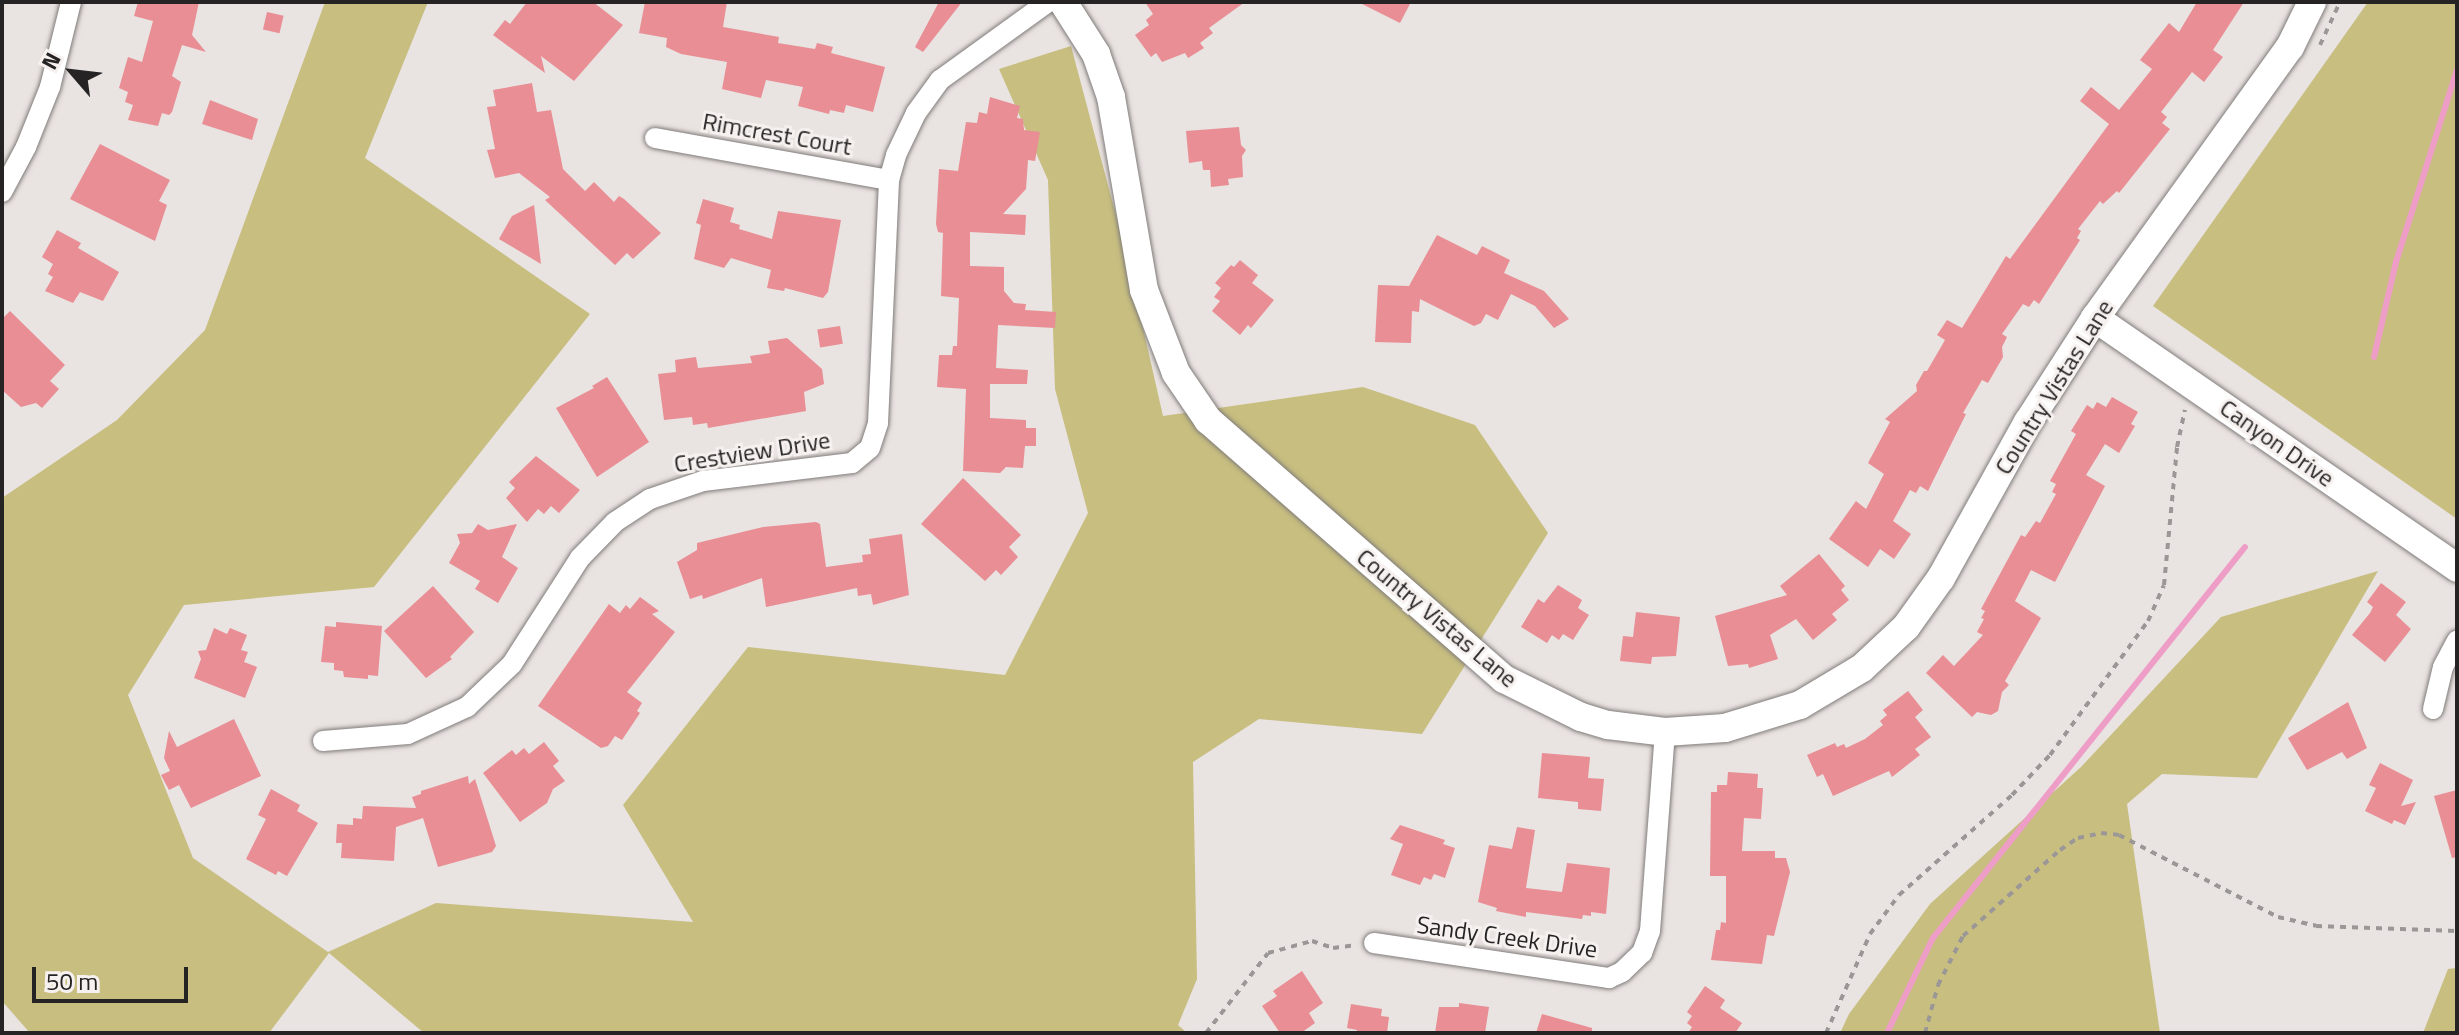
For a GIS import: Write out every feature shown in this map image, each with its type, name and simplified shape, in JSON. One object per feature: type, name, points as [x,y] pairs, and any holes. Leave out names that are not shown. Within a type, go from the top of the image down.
[{"type":"street","points":[[2,192],[39,118],[71,2]]},
{"type":"street","name":"Crestview Drive","points":[[323,741],[408,734],[467,707],[512,664],[580,558],[615,522],[650,499],[703,481],[852,463],[870,448],[878,423],[889,180],[906,131],[940,80],[1048,2]]},
{"type":"street","name":"Country Vistas Lane","points":[[1063,2],[1096,54],[1111,97],[1144,290],[1176,373],[1208,420],[1504,679],[1581,717],[1608,725],[1665,732],[1725,728],[1783,712],[1837,686],[1885,649],[1925,603],[2028,422],[2095,318],[2290,47],[2312,2]]},
{"type":"street","name":"Rimcrest Court","points":[[655,138],[889,180]]},
{"type":"street","name":"Canyon Drive","points":[[2095,318],[2457,568]]},
{"type":"street","points":[[2433,709],[2443,667],[2457,641]]},
{"type":"street","name":"Sandy Creek Drive","points":[[1374,943],[1609,978],[1622,972],[1642,953],[1650,931],[1665,732]]},
{"type":"path","points":[[2314,57],[2340,2]]},
{"type":"path","points":[[1826,1033],[1870,934],[1899,895],[2012,795],[2050,755],[2148,621],[2164,585],[2177,447],[2191,383]]},
{"type":"path","points":[[1925,1033],[1938,985],[1963,936],[2060,850],[2078,838],[2101,833],[2119,835],[2278,917],[2316,926],[2457,931]]},
{"type":"path","points":[[1206,1033],[1268,953],[1312,941],[1333,948],[1374,943]]},
{"type":"shaded area","points":[[325,2],[428,2],[365,158],[590,314],[374,587],[184,605],[128,695],[193,858],[328,952],[436,903],[693,922],[623,805],[748,647],[1005,675],[1088,513],[1055,389],[1048,180],[999,69],[1071,46],[1125,249],[1163,416],[1363,387],[1475,425],[1548,533],[1422,734],[1259,719],[1193,762],[1197,979],[1178,1025],[1187,1033],[424,1033],[329,953],[269,1033],[30,1033],[2,1001],[2,498],[117,420],[205,330]]},
{"type":"shaded area","points":[[2368,2],[2457,2],[2457,519],[2153,306]]},
{"type":"shaded area","points":[[2378,571],[2257,778],[2162,774],[2127,804],[2160,1033],[1840,1033],[1849,1014],[1930,904],[2081,767],[2221,617]]},
{"type":"shaded area","points":[[2457,968],[2457,1033],[2423,1033],[2448,969]]},
{"type":"building","points":[[138,2],[199,2],[192,35],[206,52],[182,45],[172,76],[181,82],[172,112],[169,115],[162,113],[158,126],[128,120],[133,105],[125,102],[128,92],[119,88],[128,57],[142,62],[153,21],[134,16]]},
{"type":"building","points":[[527,2],[593,2],[623,25],[574,81],[541,56],[545,73],[493,35],[505,20],[510,24]]},
{"type":"building","points":[[645,2],[727,2],[723,27],[779,37],[778,43],[815,49],[817,43],[833,47],[831,53],[885,67],[873,112],[846,105],[844,113],[830,110],[829,114],[798,106],[803,87],[766,80],[761,98],[722,89],[727,62],[681,54],[666,47],[667,38],[639,33]]},
{"type":"building","points":[[939,2],[962,2],[923,52],[915,47]]},
{"type":"building","points":[[1145,2],[1245,2],[1209,28],[1213,33],[1200,43],[1204,48],[1188,58],[1185,53],[1162,62],[1156,53],[1151,57],[1135,35],[1149,25],[1146,20],[1153,14]]},
{"type":"building","points":[[1358,2],[1411,2],[1400,23]]},
{"type":"building","points":[[2197,2],[2244,2],[2213,50],[2223,57],[2204,82],[2192,72],[2161,112],[2167,117],[2162,123],[2170,129],[2119,193],[2117,191],[2103,204],[2100,201],[2078,229],[2081,231],[2077,238],[2080,240],[2039,304],[2034,300],[2029,307],[2023,304],[2002,334],[2007,337],[2002,347],[2003,357],[1988,383],[1982,380],[1963,413],[1966,414],[1928,491],[1920,486],[1916,493],[1910,490],[1893,521],[1911,534],[1894,559],[1880,549],[1868,567],[1829,539],[1856,501],[1866,509],[1884,474],[1868,463],[1890,422],[1885,419],[1917,391],[1916,385],[1945,340],[1937,335],[1947,320],[1962,328],[2006,256],[2010,259],[2109,124],[2080,101],[2091,87],[2119,110],[2152,69],[2140,60],[2169,23],[2179,32]]},
{"type":"building","points":[[267,12],[284,16],[280,33],[263,30]]},
{"type":"building","points":[[532,83],[537,112],[551,110],[563,169],[585,191],[594,182],[614,202],[619,196],[624,199],[661,233],[633,259],[627,253],[615,265],[545,200],[550,197],[519,173],[495,178],[487,150],[495,149],[487,107],[496,106],[493,90]]},
{"type":"building","points":[[990,97],[1020,106],[1017,118],[1023,119],[1024,130],[1040,132],[1035,161],[1028,160],[1026,189],[1003,214],[1026,215],[1025,235],[970,232],[970,266],[1004,267],[1004,291],[1014,303],[1026,304],[1025,310],[1056,312],[1055,328],[998,325],[996,368],[1028,370],[1027,384],[990,384],[990,418],[1026,420],[1026,428],[1036,428],[1036,446],[1025,446],[1023,468],[1006,467],[1000,473],[963,471],[966,389],[937,387],[939,355],[952,355],[953,346],[957,346],[959,298],[941,296],[943,233],[938,232],[936,224],[939,169],[958,171],[966,122],[977,123],[979,112],[987,114]]},
{"type":"building","points":[[210,100],[258,119],[252,140],[202,124]]},
{"type":"building","points":[[1239,127],[1241,145],[1246,150],[1242,156],[1243,177],[1228,179],[1229,185],[1211,187],[1210,170],[1203,170],[1202,161],[1189,163],[1186,131]]},
{"type":"building","points":[[100,144],[170,180],[159,201],[167,205],[155,241],[70,199]]},
{"type":"building","points":[[703,199],[734,208],[730,222],[740,225],[739,229],[772,239],[778,211],[841,220],[828,292],[823,298],[785,288],[784,291],[767,288],[771,270],[731,258],[724,268],[694,259],[701,225],[696,223]]},
{"type":"building","points":[[534,205],[541,264],[499,239],[512,216]]},
{"type":"building","points":[[57,230],[81,243],[78,248],[119,272],[103,301],[80,292],[73,303],[45,291],[53,277],[48,274],[53,264],[42,257]]},
{"type":"building","points":[[1437,235],[1477,255],[1482,246],[1510,260],[1504,273],[1544,291],[1569,319],[1554,328],[1535,306],[1511,294],[1498,320],[1486,314],[1481,323],[1474,326],[1420,299],[1419,312],[1412,311],[1411,343],[1375,342],[1378,285],[1409,286]]},
{"type":"building","points":[[1240,260],[1258,275],[1252,283],[1274,300],[1251,328],[1248,325],[1240,335],[1212,311],[1220,301],[1214,297],[1221,288],[1215,283],[1231,265],[1234,267]]},
{"type":"building","points":[[10,311],[65,365],[50,381],[59,389],[42,408],[36,403],[21,407],[2,390],[2,319]]},
{"type":"building","points":[[840,326],[843,344],[820,347],[817,330]]},
{"type":"building","points":[[787,338],[822,369],[824,384],[804,392],[806,411],[708,428],[707,423],[693,425],[692,417],[664,420],[658,374],[676,372],[675,360],[696,357],[698,368],[752,363],[750,356],[770,353],[768,341]]},
{"type":"building","points":[[607,377],[649,442],[597,477],[556,408],[594,388],[592,386]]},
{"type":"building","points":[[2112,397],[2138,412],[2131,424],[2135,426],[2119,453],[2105,444],[2086,475],[2105,486],[2055,582],[2031,570],[2015,601],[2041,618],[2005,681],[2009,685],[2002,692],[1998,711],[1991,715],[1977,712],[1972,717],[1926,673],[1943,655],[1954,666],[1983,635],[1977,632],[1984,619],[1981,618],[1985,611],[1981,609],[2021,535],[2025,537],[2036,521],[2040,523],[2056,494],[2052,492],[2056,484],[2050,481],[2076,434],[2071,431],[2087,405],[2093,409],[2097,402],[2106,407]]},
{"type":"building","points":[[536,456],[580,490],[559,513],[551,506],[544,514],[538,509],[527,522],[506,498],[515,488],[509,482]]},
{"type":"building","points":[[963,478],[1021,535],[1009,547],[1018,557],[1001,575],[996,570],[985,581],[921,524]]},
{"type":"building","points":[[478,524],[488,530],[517,524],[502,557],[518,568],[498,603],[475,589],[480,581],[449,563],[460,543],[457,534],[472,533]]},
{"type":"building","points":[[820,524],[826,567],[863,562],[862,555],[871,554],[869,539],[902,534],[909,595],[873,605],[871,594],[858,596],[857,588],[766,607],[762,578],[703,599],[702,595],[690,599],[677,562],[697,550],[697,543],[763,527]]},
{"type":"building","points":[[1819,554],[1845,586],[1841,590],[1849,600],[1832,614],[1837,620],[1813,640],[1796,619],[1770,635],[1778,659],[1749,668],[1748,664],[1728,666],[1715,616],[1787,595],[1780,586]]},
{"type":"building","points":[[2381,583],[2406,602],[2396,615],[2411,629],[2385,662],[2352,635],[2370,613],[2373,607],[2367,602]]},
{"type":"building","points":[[1558,585],[1582,600],[1578,608],[1589,615],[1573,640],[1563,634],[1559,640],[1552,635],[1547,643],[1521,627],[1538,599],[1544,603]]},
{"type":"building","points":[[433,586],[474,632],[450,657],[452,659],[426,678],[384,631]]},
{"type":"building","points":[[640,597],[659,611],[652,614],[675,632],[627,692],[642,703],[637,711],[640,713],[622,740],[615,736],[608,746],[601,748],[538,706],[609,604],[620,613],[626,605],[630,609]]},
{"type":"building","points":[[1636,612],[1680,617],[1676,656],[1652,657],[1651,664],[1620,661],[1623,636],[1633,637]]},
{"type":"building","points":[[336,622],[382,626],[378,676],[368,675],[368,679],[344,677],[343,671],[334,670],[334,663],[321,662],[325,626],[336,627]]},
{"type":"building","points":[[214,628],[227,634],[230,628],[247,635],[241,650],[248,652],[244,662],[257,667],[245,698],[194,678],[201,659],[198,651],[206,650]]},
{"type":"building","points":[[1908,691],[1923,710],[1915,717],[1931,737],[1915,749],[1920,755],[1892,777],[1889,771],[1833,796],[1823,774],[1817,777],[1807,755],[1835,743],[1837,747],[1844,744],[1846,748],[1865,739],[1883,725],[1880,721],[1887,715],[1883,710]]},
{"type":"building","points":[[2348,702],[2367,748],[2347,759],[2342,752],[2307,770],[2288,738]]},
{"type":"building","points":[[234,719],[261,776],[191,808],[179,785],[169,790],[161,775],[170,771],[164,758],[169,731],[177,747]]},
{"type":"building","points":[[544,742],[559,761],[553,766],[565,781],[553,789],[547,803],[520,822],[483,773],[512,750],[516,755],[524,748],[529,754]]},
{"type":"building","points":[[1542,753],[1590,757],[1588,778],[1604,779],[1601,811],[1578,809],[1578,802],[1538,798]]},
{"type":"building","points":[[2380,763],[2413,780],[2401,806],[2416,802],[2405,825],[2394,820],[2392,824],[2365,811],[2376,788],[2369,785]]},
{"type":"building","points":[[1728,772],[1758,774],[1757,788],[1763,788],[1761,819],[1744,818],[1742,851],[1775,851],[1775,858],[1786,858],[1790,872],[1774,936],[1767,935],[1762,964],[1711,960],[1716,930],[1720,930],[1721,922],[1726,923],[1726,876],[1710,876],[1711,792],[1717,792],[1717,785],[1727,785]]},
{"type":"building","points":[[468,776],[469,784],[475,779],[496,846],[492,852],[438,867],[423,818],[396,827],[394,861],[341,858],[342,843],[336,843],[337,824],[353,825],[353,818],[362,819],[363,806],[416,808],[412,797],[421,794],[421,791]]},
{"type":"building","points":[[271,789],[300,805],[297,811],[318,823],[287,876],[278,871],[276,875],[246,859],[266,819],[258,815]]},
{"type":"building","points":[[2457,790],[2457,857],[2452,858],[2434,796]]},
{"type":"building","points":[[1400,825],[1445,840],[1443,844],[1455,848],[1445,878],[1434,874],[1431,880],[1424,877],[1420,885],[1391,875],[1403,844],[1390,839]]},
{"type":"building","points":[[1517,827],[1535,830],[1526,888],[1562,892],[1567,863],[1610,868],[1606,914],[1591,912],[1591,916],[1583,915],[1582,919],[1526,912],[1526,917],[1496,911],[1497,908],[1478,902],[1489,845],[1512,849]]},
{"type":"building","points":[[1302,971],[1323,1003],[1309,1013],[1315,1023],[1301,1033],[1280,1033],[1262,1006],[1277,996],[1273,991]]},
{"type":"building","points":[[1705,986],[1725,1000],[1720,1008],[1742,1023],[1735,1033],[1688,1033],[1692,1027],[1687,1023],[1692,1016],[1687,1012]]},
{"type":"building","points":[[1459,1003],[1489,1007],[1485,1033],[1435,1033],[1439,1007],[1459,1007]]},
{"type":"building","points":[[1351,1004],[1382,1009],[1381,1016],[1389,1017],[1387,1033],[1357,1033],[1357,1030],[1347,1028]]},
{"type":"building","points":[[1542,1014],[1592,1028],[1592,1033],[1536,1033]]},
{"type":"waterway","points":[[2374,357],[2396,262],[2457,70]]},
{"type":"waterway","points":[[1887,1033],[1933,938],[2245,547]]}]
